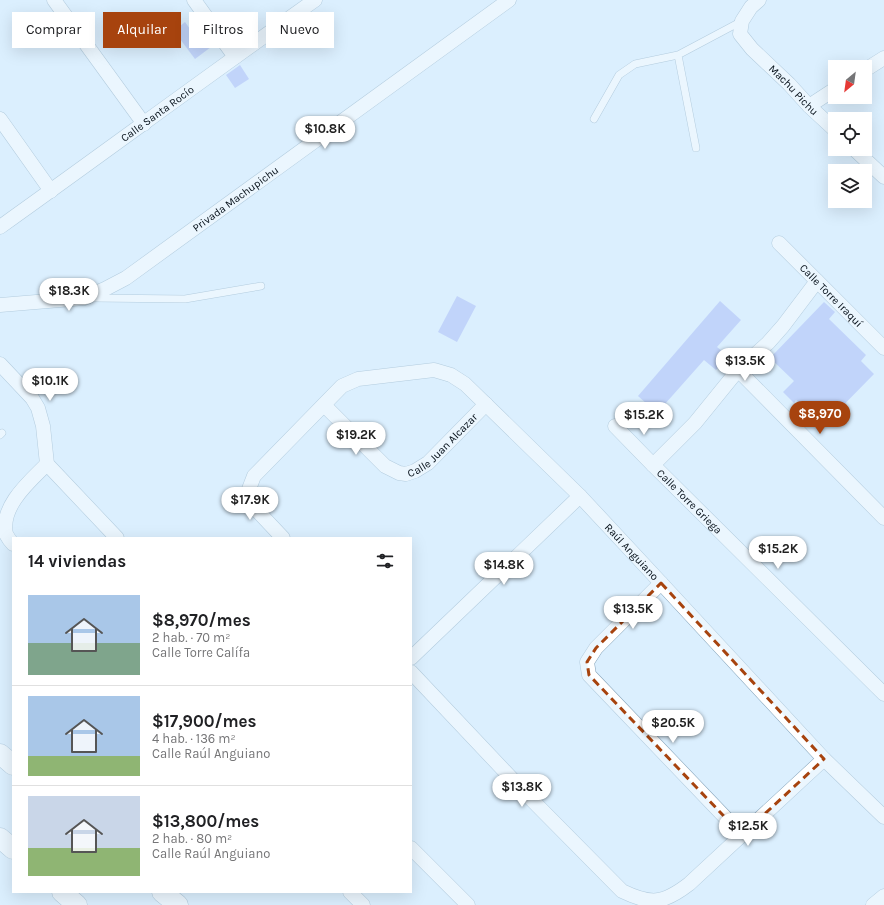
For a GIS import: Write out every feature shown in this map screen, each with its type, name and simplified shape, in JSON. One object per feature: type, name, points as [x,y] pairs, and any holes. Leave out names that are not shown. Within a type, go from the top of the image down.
[{"type":"main road","points":[[0,754],[12,764]]},
{"type":"main road","points":[[0,838],[12,848]]},
{"type":"main road","points":[[63,893],[77,905]]},
{"type":"main road","points":[[163,893],[178,905]]},
{"type":"street","points":[[54,0],[144,124]]},
{"type":"street","points":[[194,0],[235,57]]},
{"type":"street","name":"Calle Santa Rocío","points":[[0,227],[315,0]]},
{"type":"street","name":"Privada Machupichu","points":[[0,305],[84,298],[126,278],[509,0]]},
{"type":"street","points":[[742,21],[751,7],[759,0]]},
{"type":"street","name":"Machu Pichu","points":[[742,21],[740,34],[752,49],[828,124]]},
{"type":"street","points":[[872,66],[884,58]]},
{"type":"street","points":[[809,106],[828,94]]},
{"type":"street","points":[[0,120],[51,191]]},
{"type":"street","points":[[861,156],[884,178]]},
{"type":"street","name":"Calle Torre Iraquí","points":[[779,243],[884,348]]},
{"type":"street","points":[[653,465],[695,423],[738,370],[768,343],[783,326],[817,281]]},
{"type":"street","points":[[0,364],[32,398],[38,408],[43,426],[47,464],[116,537]]},
{"type":"street","name":"Raúl Anguiano","points":[[324,405],[342,386],[358,379],[434,370],[451,375],[465,384],[580,496],[824,759],[884,818]]},
{"type":"street","points":[[738,370],[884,518]]},
{"type":"street","name":"Calle Juan Alcazar","points":[[324,405],[385,466],[399,473],[406,474],[415,472],[428,463],[486,404]]},
{"type":"street","points":[[283,537],[250,503],[249,490],[254,476],[324,405]]},
{"type":"street","name":"Calle Torre Griega","points":[[616,426],[653,465],[884,694]]},
{"type":"street","points":[[12,543],[4,528],[4,517],[8,506],[14,496],[47,464]]},
{"type":"street","points":[[412,657],[580,496]]},
{"type":"street","points":[[661,583],[596,648],[587,662],[589,675],[742,835]]},
{"type":"street","points":[[412,673],[622,891],[631,899],[640,903],[654,904],[662,902],[689,884],[824,759]]},
{"type":"street","points":[[412,849],[468,905]]},
{"type":"street","points":[[351,893],[362,905]]},
{"type":"street","points":[[873,905],[884,896]]},
{"type":"lane","points":[[594,119],[619,75],[635,64],[678,55],[742,21]]},
{"type":"lane","points":[[678,55],[696,148]]},
{"type":"lane","points":[[84,298],[185,299],[261,286]]},
{"type":"highlighted area","points":[[661,583],[824,759],[742,835],[589,675],[587,662],[596,648]]},
{"type":"building","points":[[185,22],[189,28],[189,48],[210,48],[195,59],[181,40],[181,25]]},
{"type":"building","points":[[240,65],[249,79],[235,88],[226,75]]},
{"type":"building","points":[[457,296],[476,306],[457,342],[438,332]]},
{"type":"building","points":[[720,301],[741,320],[717,347],[728,356],[716,370],[704,360],[657,413],[638,396]]},
{"type":"building","points":[[824,302],[835,312],[829,319],[866,355],[861,361],[874,374],[823,426],[796,400],[794,403],[783,392],[794,381],[770,358]]}]
